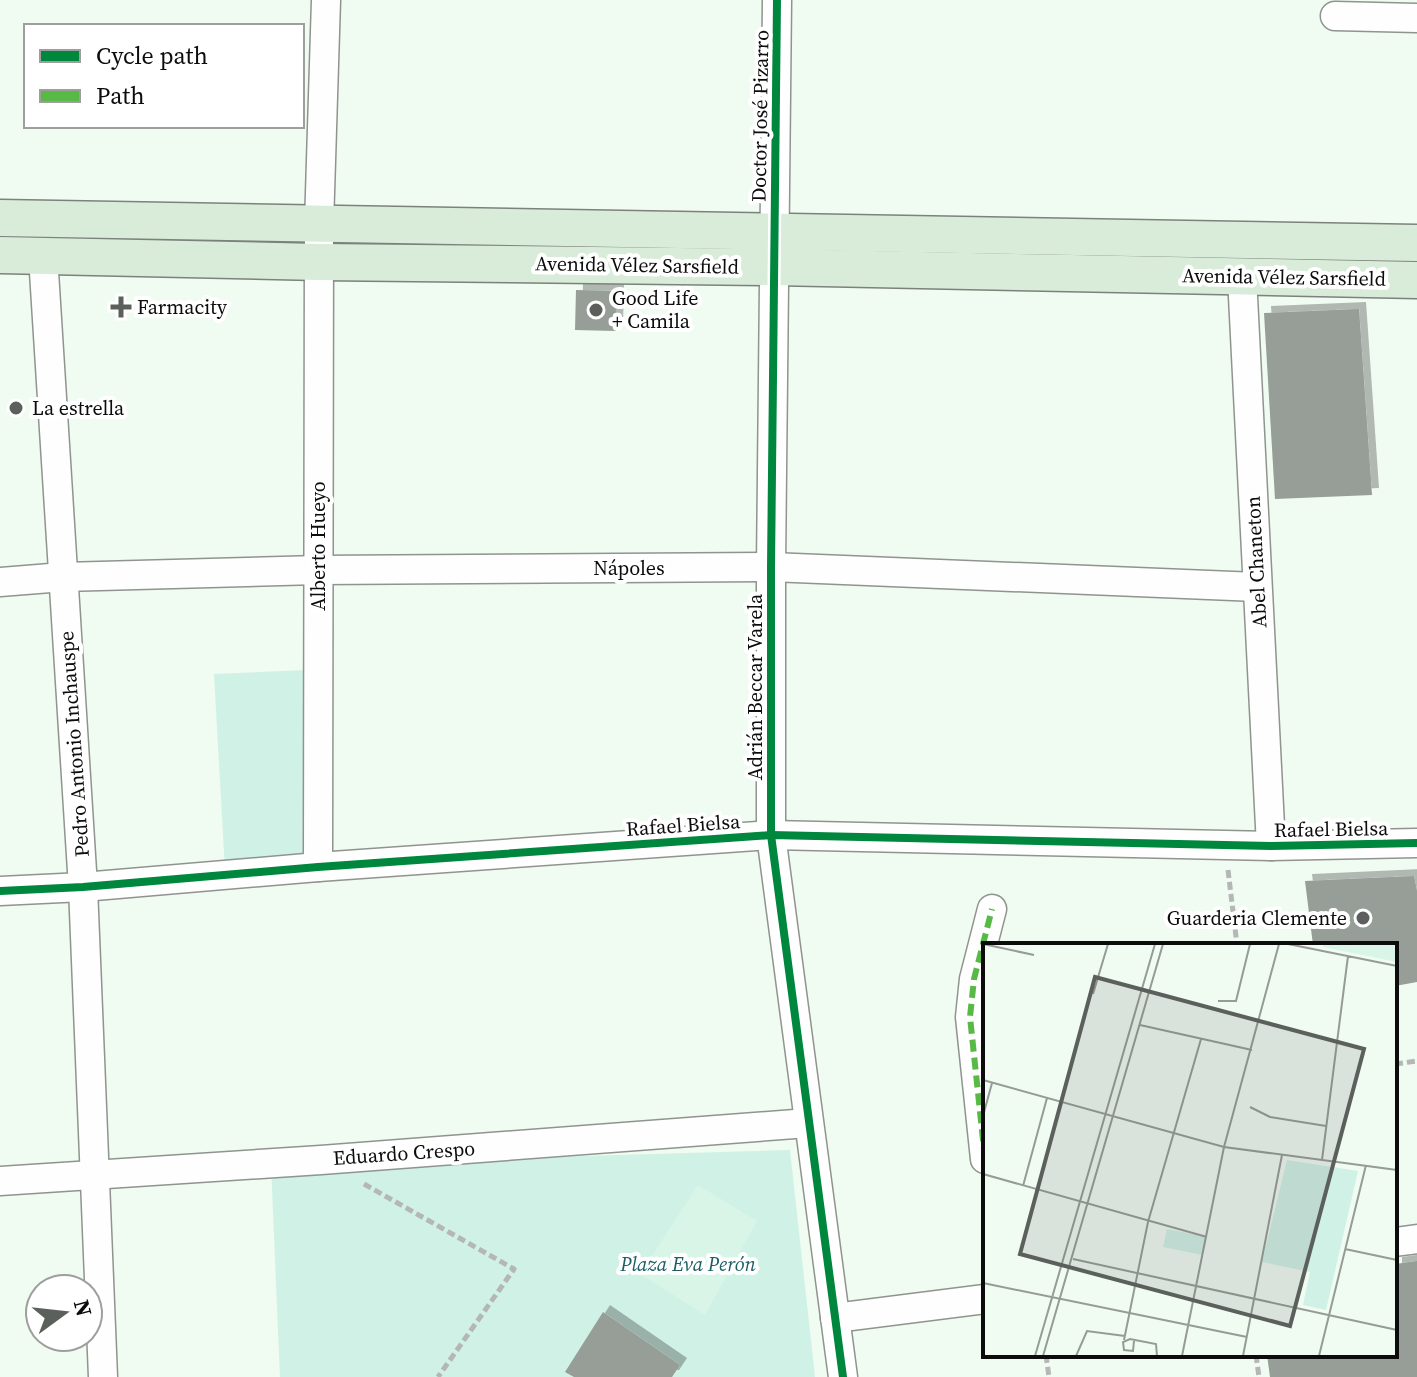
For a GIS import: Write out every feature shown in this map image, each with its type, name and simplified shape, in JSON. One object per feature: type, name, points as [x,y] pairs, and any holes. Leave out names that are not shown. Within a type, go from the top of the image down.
[{"type":"main road","name":"Avenida Vélez Sarsfield","points":[[0,218],[319,225],[1242,277],[1417,280]]},
{"type":"main road","name":"Avenida Vélez Sarsfield","points":[[0,255],[319,262],[774,250],[1417,243]]},
{"type":"street","name":"Alberto Hueyo","points":[[318,867],[319,225],[326,0]]},
{"type":"street","name":"Doctor José Pizarro","points":[[774,250],[777,0]]},
{"type":"street","points":[[1335,16],[1417,18]]},
{"type":"street","name":"Adrián Beccar Varela","points":[[774,250],[771,835],[843,1377]]},
{"type":"street","name":"Pedro Antonio Inchauspe","points":[[43,256],[83,887],[103,1377]]},
{"type":"street","name":"Abel Chaneton","points":[[1242,277],[1271,846]]},
{"type":"street","name":"Nápoles","points":[[0,582],[63,577],[318,570],[771,567],[1257,587]]},
{"type":"street","name":"Rafael Bielsa","points":[[0,891],[771,835],[1271,846],[1417,843]]},
{"type":"street","points":[[983,943],[992,909]]},
{"type":"street","points":[[983,944],[974,979],[970,1017],[983,1140]]},
{"type":"street","name":"Eduardo Crespo","points":[[0,1181],[808,1123]]},
{"type":"street","points":[[1397,1242],[1417,1239]]},
{"type":"street","points":[[835,1318],[983,1299]]},
{"type":"path","points":[[1225,845],[1237,943]]},
{"type":"path","points":[[1397,1064],[1417,1061]]},
{"type":"path","points":[[363,1183],[514,1269],[438,1377]]},
{"type":"path","points":[[1046,1357],[1049,1377]]},
{"type":"path","points":[[1256,1357],[1259,1377]]},
{"type":"green space","points":[[305,670],[318,867],[225,870],[214,674]]},
{"type":"green space","name":"Plaza Eva Perón","points":[[790,1150],[815,1377],[280,1377],[271,1165]]},
{"type":"green space","points":[[698,1185],[757,1221],[705,1315],[640,1274]]},
{"type":"building","name":"Good Life + Camila","points":[[576,290],[617,291],[616,331],[575,330]]},
{"type":"building","points":[[1359,309],[1372,495],[1275,499],[1264,313]]},
{"type":"building","name":"Guarderia Clemente","points":[[1414,876],[1417,891],[1417,982],[1397,986],[1397,943],[1313,943],[1305,881]]},
{"type":"building","points":[[1417,1261],[1417,1377],[1270,1377],[1267,1357],[1397,1357],[1397,1264]]},
{"type":"building","points":[[603,1312],[680,1365],[672,1377],[574,1377],[565,1372]]},
{"type":"marked path","points":[[983,943],[992,909]]},
{"type":"marked path","points":[[983,944],[974,979],[970,1017],[983,1140]]},
{"type":"cycle path","points":[[777,0],[771,835],[843,1377]]},
{"type":"cycle path","points":[[0,891],[771,835],[1271,846],[1417,843]]},
{"type":"place","name":"Farmacity","points":[[121,307]]},
{"type":"place","name":"Good Life + Camila","points":[[596,310]]},
{"type":"place","name":"La estrella","points":[[16,408]]},
{"type":"place","name":"Guarderia Clemente","points":[[1363,918]]}]
